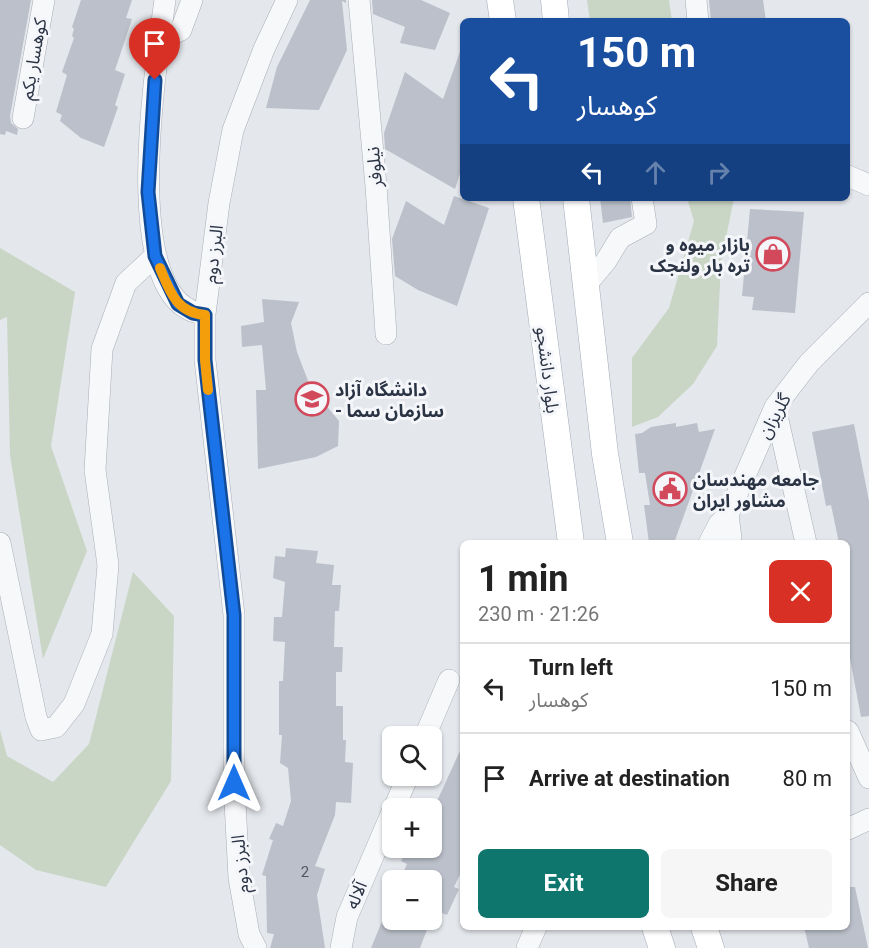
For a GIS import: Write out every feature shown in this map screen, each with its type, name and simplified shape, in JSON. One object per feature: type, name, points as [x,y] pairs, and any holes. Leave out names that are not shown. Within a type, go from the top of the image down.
[{"type":"main road","points":[[500,0],[503,18]]},
{"type":"main road","points":[[554,0],[556,18]]},
{"type":"main road","name":"بلوار دانشجو","points":[[526,201],[571,540]]},
{"type":"main road","points":[[576,201],[605,454],[619,540]]},
{"type":"main road","points":[[656,930],[662,948]]},
{"type":"main road","points":[[705,930],[711,948]]},
{"type":"street","name":"کوهسار یکم","points":[[23,118],[44,0]]},
{"type":"street","points":[[165,0],[153,100],[148,192],[155,256],[178,304],[193,313],[205,315]]},
{"type":"street","points":[[160,40],[181,30],[192,0]]},
{"type":"street","name":"البرز دوم","points":[[256,948],[249,934],[239,878],[234,783],[234,615],[205,360],[205,315],[219,203],[233,130],[264,49],[287,0]]},
{"type":"street","name":"نیلوفر","points":[[359,0],[386,334]]},
{"type":"street","points":[[696,0],[698,18]]},
{"type":"street","points":[[850,177],[869,185]]},
{"type":"street","points":[[586,285],[606,261],[620,238],[646,224],[642,201]]},
{"type":"street","points":[[0,543],[36,717],[41,730],[56,726],[74,704],[102,634],[108,565],[95,470],[102,349],[126,283],[155,256]]},
{"type":"street","name":"گلریزان","points":[[710,540],[719,524],[728,515],[775,407],[809,363],[869,303]]},
{"type":"street","name":"گلریزان","points":[[842,331],[869,315]]},
{"type":"street","points":[[775,407],[805,540]]},
{"type":"street","name":"گلریزان","points":[[728,515],[730,540]]},
{"type":"street","points":[[429,726],[449,680]]},
{"type":"street","points":[[850,735],[869,778]]},
{"type":"street","points":[[850,828],[869,819]]},
{"type":"street","name":"آلاله","points":[[341,948],[347,916],[382,835]]},
{"type":"street","points":[[527,948],[536,930]]},
{"type":"green space","points":[[587,0],[669,0],[672,18],[590,18]]},
{"type":"green space","points":[[688,201],[733,201],[721,262],[717,346],[693,384],[658,417],[632,427],[632,358],[669,308],[694,221]]},
{"type":"green space","points":[[0,248],[75,292],[51,446],[87,551],[43,659],[10,455],[7,317],[0,320]]},
{"type":"green space","points":[[133,572],[174,616],[171,781],[106,887],[36,870],[0,845],[0,730],[7,756],[53,782],[89,744]]},
{"type":"building","points":[[0,0],[31,0],[10,116],[11,123],[18,129],[17,135],[6,131],[5,135],[0,134]]},
{"type":"building","points":[[81,0],[132,0],[126,18],[132,19],[115,70],[125,74],[115,105],[118,107],[104,147],[81,138],[60,121],[62,115],[56,112],[67,75],[62,72],[74,38],[72,27]]},
{"type":"building","points":[[310,0],[346,0],[346,3],[342,1],[347,50],[319,110],[266,108],[277,67]]},
{"type":"building","points":[[372,0],[421,0],[450,13],[435,50],[400,43],[405,27],[373,14]]},
{"type":"building","points":[[709,0],[763,0],[766,18],[711,18]]},
{"type":"building","points":[[460,52],[460,173],[455,189],[385,149],[384,133],[405,72],[443,99]]},
{"type":"building","points":[[454,196],[460,198],[460,201],[469,201],[489,208],[457,306],[418,290],[395,276],[392,239],[406,201],[444,225]]},
{"type":"building","points":[[600,201],[630,201],[632,217],[603,223]]},
{"type":"building","name":"بازار میوه و تره بار ولنجک","points":[[750,209],[804,212],[795,313],[752,310],[754,297],[742,296]]},
{"type":"building","points":[[262,299],[299,302],[291,323],[297,352],[310,386],[339,421],[338,446],[316,457],[258,469],[256,390],[266,390],[262,345],[242,347],[241,326],[264,322]]},
{"type":"building","name":"جامعه مهندسان مشاور ایران","points":[[676,423],[676,427],[697,423],[699,432],[715,429],[675,540],[649,540],[644,505],[650,505],[645,473],[639,473],[635,434],[642,433],[651,427]]},
{"type":"building","points":[[854,424],[869,501],[869,716],[861,717],[850,659],[850,540],[838,540],[831,505],[826,506],[812,432]]},
{"type":"building","points":[[286,548],[318,551],[316,563],[334,565],[332,585],[341,585],[339,611],[335,611],[334,647],[343,647],[342,672],[336,672],[336,706],[343,706],[345,762],[353,763],[351,803],[336,802],[335,815],[315,866],[325,869],[317,895],[325,948],[270,948],[274,934],[267,933],[266,876],[262,875],[273,840],[269,839],[276,823],[283,826],[291,801],[288,768],[280,763],[282,735],[279,735],[279,681],[283,681],[285,642],[273,641],[274,617],[282,617],[285,582],[273,578],[275,556],[285,557]]},
{"type":"building","points":[[460,751],[460,874],[454,887],[459,889],[447,915],[442,913],[442,870],[404,870],[407,864],[401,861],[402,858],[442,858],[442,798],[438,798]]},
{"type":"building","points":[[850,887],[855,887],[868,948],[809,948],[805,930],[850,930]]},
{"type":"building","points":[[382,921],[382,930],[427,930],[420,948],[371,948]]},
{"type":"slow traffic","points":[[160,268],[178,304],[193,313],[205,315],[208,390]]},
{"type":"place","name":"بازار میوه و تره بار ولنجک","points":[[773,254]]},
{"type":"place","name":"دانشگاه آزاد - سازمان سما","points":[[312,399]]},
{"type":"place","name":"جامعه مهندسان مشاور ایران","points":[[670,489]]},
{"type":"route","points":[[155,80],[148,192],[155,256],[178,304],[193,313],[205,315],[205,360],[212,434],[234,615],[234,783]]}]
